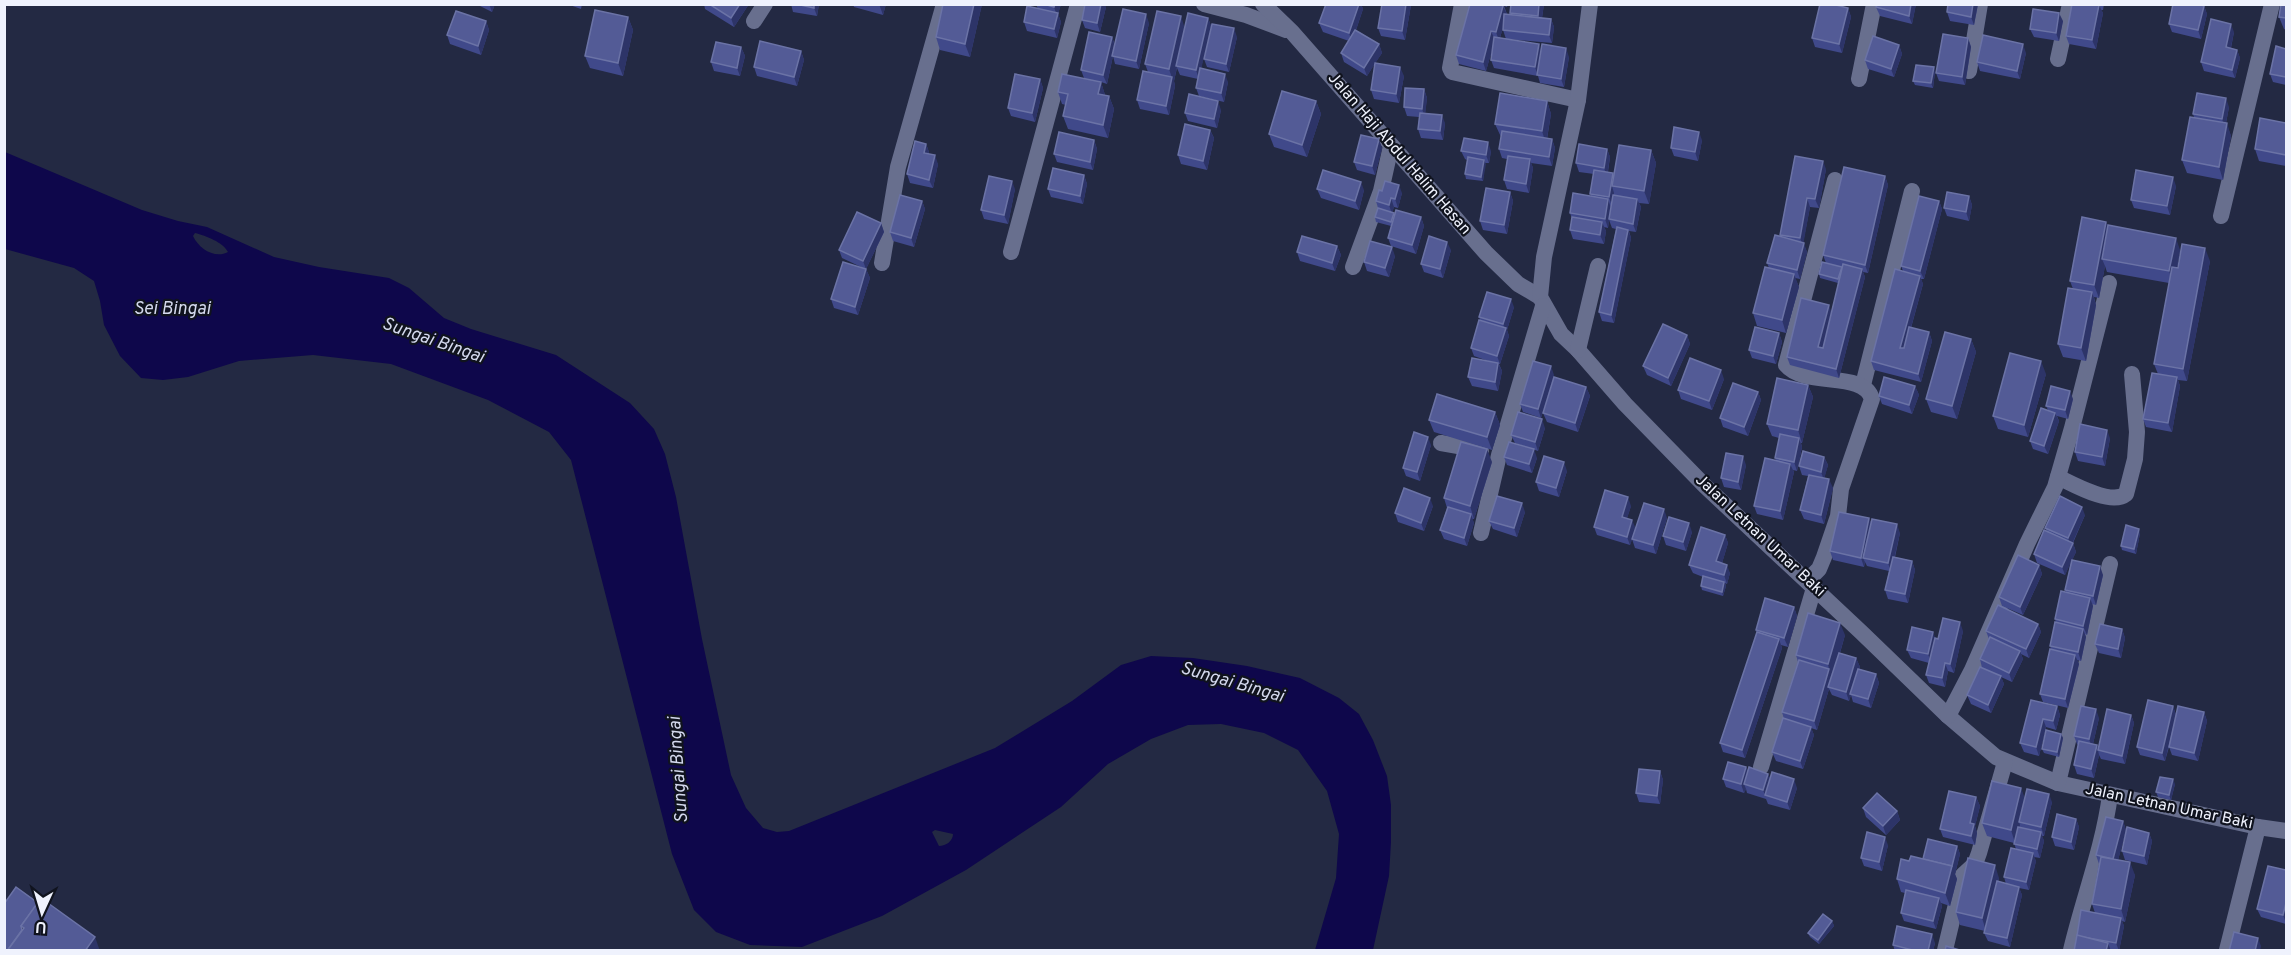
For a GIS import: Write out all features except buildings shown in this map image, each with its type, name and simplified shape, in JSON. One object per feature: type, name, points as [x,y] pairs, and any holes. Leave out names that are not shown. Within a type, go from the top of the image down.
[{"type":"street","points":[[753,21],[765,4]]},
{"type":"street","points":[[882,263],[898,167],[944,4]]},
{"type":"street","points":[[1011,252],[1078,4]]},
{"type":"street","points":[[1204,4],[1246,15],[1292,32]]},
{"type":"street","name":"Jalan Haji Abdul Halim Hasan","points":[[1263,4],[1292,32],[1486,253],[1518,284],[1541,302]]},
{"type":"street","points":[[1462,4],[1450,68],[1452,72],[1578,100]]},
{"type":"street","points":[[1481,533],[1499,455],[1541,302],[1544,257],[1578,100],[1590,4]]},
{"type":"street","points":[[1859,79],[1874,4]]},
{"type":"street","points":[[1969,71],[1980,4]]},
{"type":"street","points":[[2058,58],[2070,4]]},
{"type":"street","points":[[2221,216],[2272,4]]},
{"type":"street","points":[[1353,267],[1381,191],[1391,146]]},
{"type":"street","points":[[1761,767],[1810,584],[1824,557],[1838,516],[1841,489],[1871,406],[1870,393],[1863,385],[1804,375],[1791,370],[1786,365],[1834,180]]},
{"type":"street","points":[[1863,385],[1912,192]]},
{"type":"street","points":[[1578,350],[1598,266]]},
{"type":"street","points":[[1948,717],[1972,670],[2058,477],[2109,283]]},
{"type":"street","name":"Jalan Letnan Umar Baki","points":[[1541,302],[1561,334],[1697,478],[1948,717],[2005,762],[2058,783],[2258,827],[2286,831]]},
{"type":"street","points":[[2058,477],[2106,496],[2118,498],[2126,494],[2136,459],[2137,432],[2132,374]]},
{"type":"street","points":[[1441,443],[1499,455]]},
{"type":"street","points":[[2058,783],[2110,564]]},
{"type":"street","points":[[1945,951],[1963,875],[1975,864],[2005,762]]},
{"type":"street","points":[[2071,951],[2107,822],[2110,795]]},
{"type":"street","points":[[2227,951],[2258,827]]},
{"type":"water","name":"Sei Bingai","points":[[5,152],[142,210],[207,227],[274,257],[389,278],[409,288],[444,318],[471,329],[556,355],[630,403],[654,429],[665,454],[676,497],[702,639],[731,775],[746,808],[763,828],[777,832],[789,831],[995,748],[1072,701],[1121,665],[1151,656],[1193,658],[1247,666],[1300,678],[1339,698],[1359,714],[1373,740],[1387,776],[1391,805],[1389,876],[1373,950],[1315,950],[1336,878],[1339,834],[1327,791],[1298,750],[1264,733],[1221,724],[1188,725],[1151,739],[1108,764],[1061,807],[966,870],[882,916],[802,947],[750,945],[716,932],[694,910],[672,854],[571,460],[549,432],[488,400],[391,364],[313,355],[239,361],[188,377],[163,380],[141,378],[120,356],[104,325],[94,281],[74,268],[5,249]],"holes":[[[195,233],[218,242],[228,252],[223,254],[208,252],[196,241],[193,236]],[[935,830],[953,834],[952,839],[947,844],[939,846],[932,832]]]},
{"type":"water label","name":"Sungai Bingai","points":[[433,341]]},
{"type":"water label","name":"Sungai Bingai","points":[[1232,683]]},
{"type":"water label","name":"Sungai Bingai","points":[[679,770]]}]
